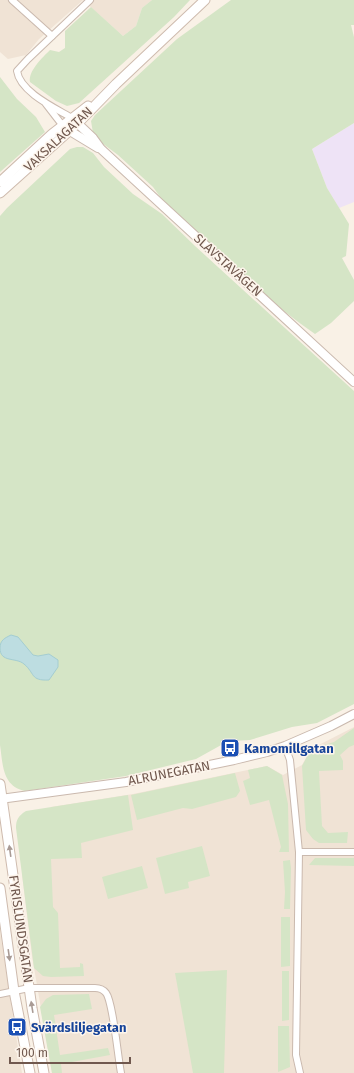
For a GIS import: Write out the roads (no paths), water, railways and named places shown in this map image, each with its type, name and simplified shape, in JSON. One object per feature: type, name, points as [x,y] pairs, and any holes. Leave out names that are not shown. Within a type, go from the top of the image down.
[{"type":"main road","name":"VAKSALAGATAN","points":[[0,182],[75,121],[205,0]]},
{"type":"main road","name":"VAKSALAGATAN","points":[[0,193],[65,128]]},
{"type":"main road","name":"FYRISLUNDSGATAN","points":[[0,784],[29,988],[44,1073]]},
{"type":"main road","name":"FYRISLUNDSGATAN","points":[[0,888],[14,991],[30,1073]]},
{"type":"street","points":[[12,0],[52,36]]},
{"type":"street","points":[[75,121],[45,102],[24,86],[18,77],[17,71],[90,0]]},
{"type":"street","points":[[45,102],[65,128]]},
{"type":"street","name":"SLAVSTAVÄGEN","points":[[75,121],[93,138],[101,149],[354,382]]},
{"type":"street","name":"SLAVSTAVÄGEN","points":[[65,128],[101,149]]},
{"type":"street","name":"ALRUNEGATAN","points":[[1,799],[126,782],[234,760],[285,746],[331,726],[354,714]]},
{"type":"street","points":[[285,746],[290,760],[299,852],[296,1055],[300,1073]]},
{"type":"street","points":[[299,852],[354,852]]},
{"type":"street","points":[[0,994],[29,988],[95,988],[105,991],[110,1003],[121,1073]]},
{"type":"water","points":[[11,635],[18,637],[33,655],[38,656],[49,654],[58,660],[58,667],[49,680],[36,678],[21,662],[5,658],[3,656],[0,648],[1,643],[5,638]]},
{"type":"place","name":"Kamomillgatan","points":[[230,748]]},
{"type":"place","name":"Svärdsliljegatan","points":[[17,1027]]}]
